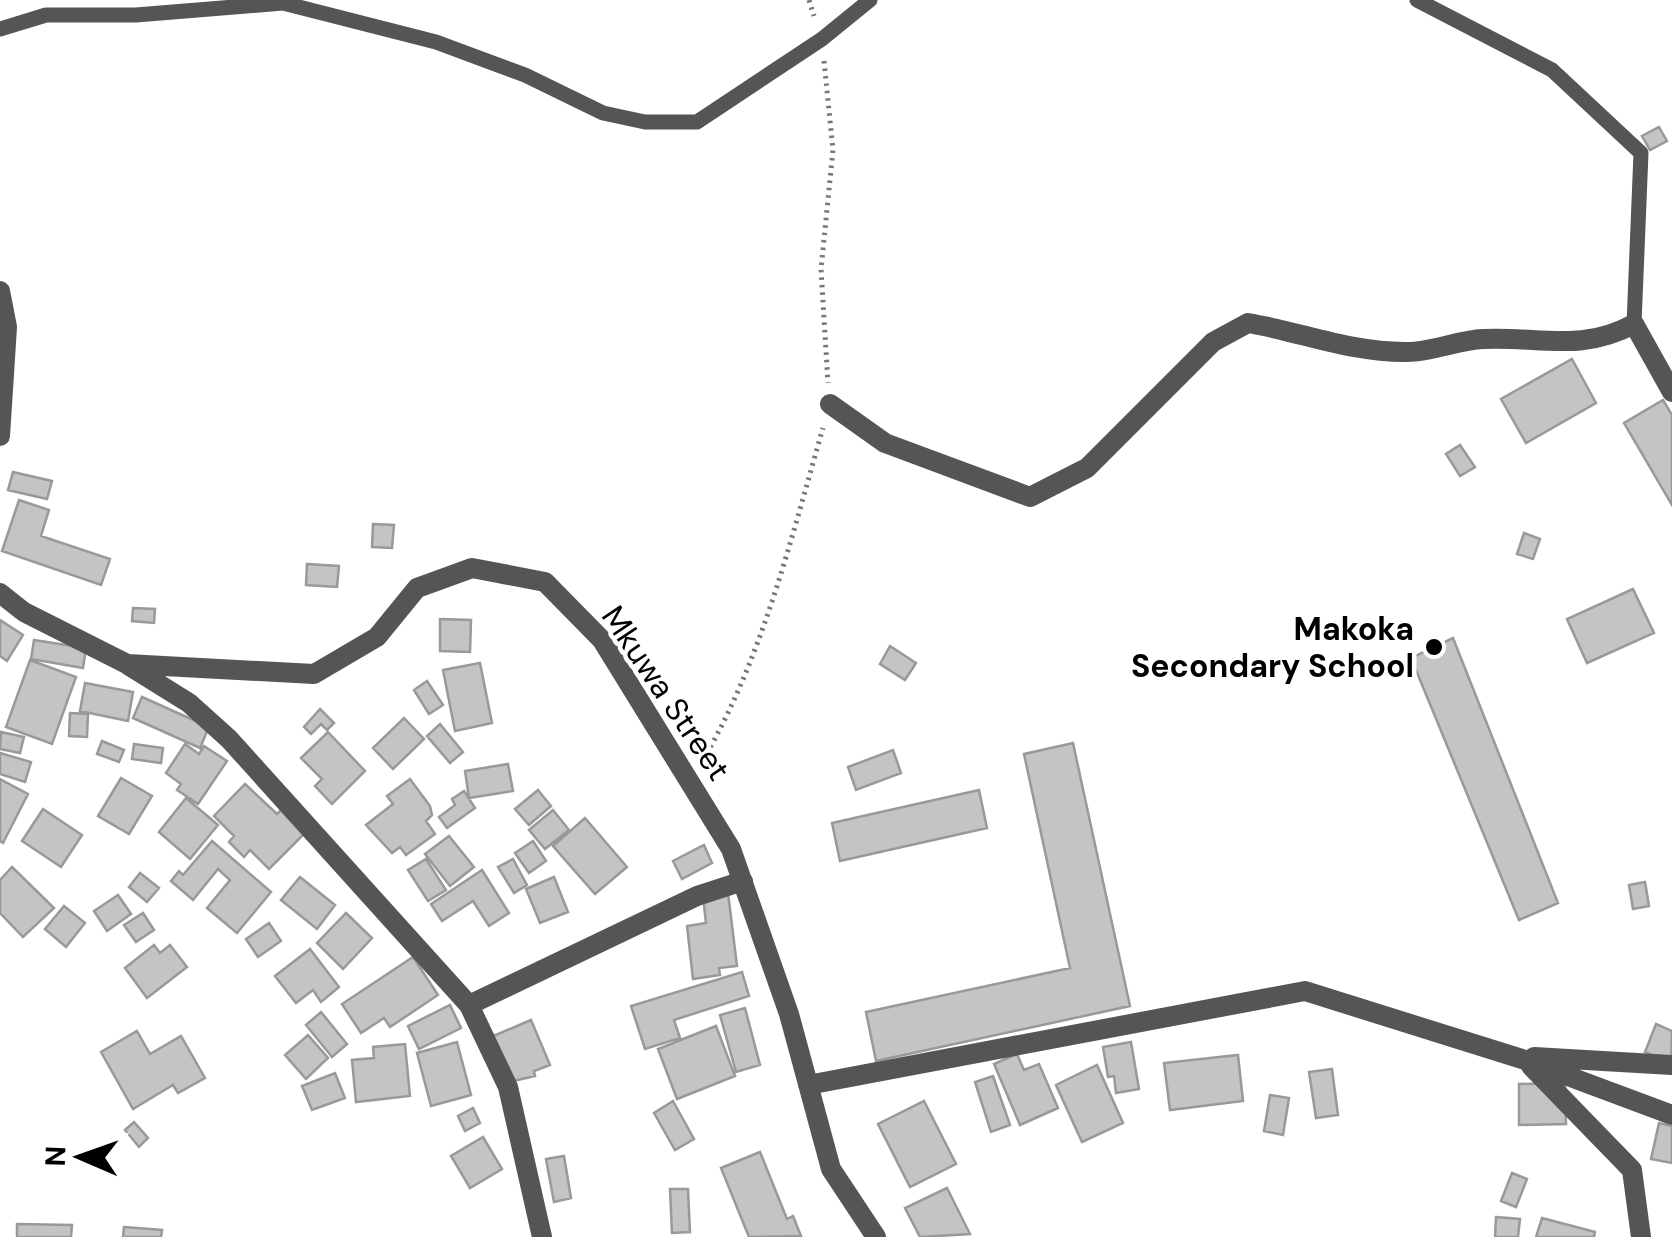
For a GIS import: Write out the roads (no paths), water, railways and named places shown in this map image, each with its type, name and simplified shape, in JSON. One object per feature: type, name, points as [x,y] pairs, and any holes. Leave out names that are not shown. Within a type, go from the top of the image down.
[{"type":"street","points":[[0,292],[8,327],[0,436]]},
{"type":"street","points":[[830,404],[885,443],[1030,497],[1087,468],[1213,342],[1248,324],[1332,344],[1408,352],[1483,338],[1554,344],[1606,339],[1634,324],[1672,392]]},
{"type":"street","name":"Mkuwa Street","points":[[0,593],[24,612],[126,664],[314,674],[376,637],[417,588],[472,568],[545,582],[602,640],[732,848],[808,1086],[830,1169],[876,1237]]},
{"type":"street","points":[[126,664],[189,703],[229,738],[469,1005],[508,1087],[542,1237]]},
{"type":"street","points":[[469,1005],[697,896],[743,882]]},
{"type":"street","points":[[808,1086],[1305,991],[1518,1058],[1672,1114]]},
{"type":"street","points":[[1518,1058],[1672,1065]]},
{"type":"street","points":[[1518,1058],[1632,1170],[1641,1237]]},
{"type":"lane","points":[[0,29],[46,15],[136,16],[283,3],[436,42],[525,75],[603,114],[644,122],[697,122],[822,39],[870,0]]},
{"type":"lane","points":[[1417,0],[1552,70],[1641,153],[1634,324]]},
{"type":"place","name":"Makoka Secondary School","points":[[1434,647]]}]
